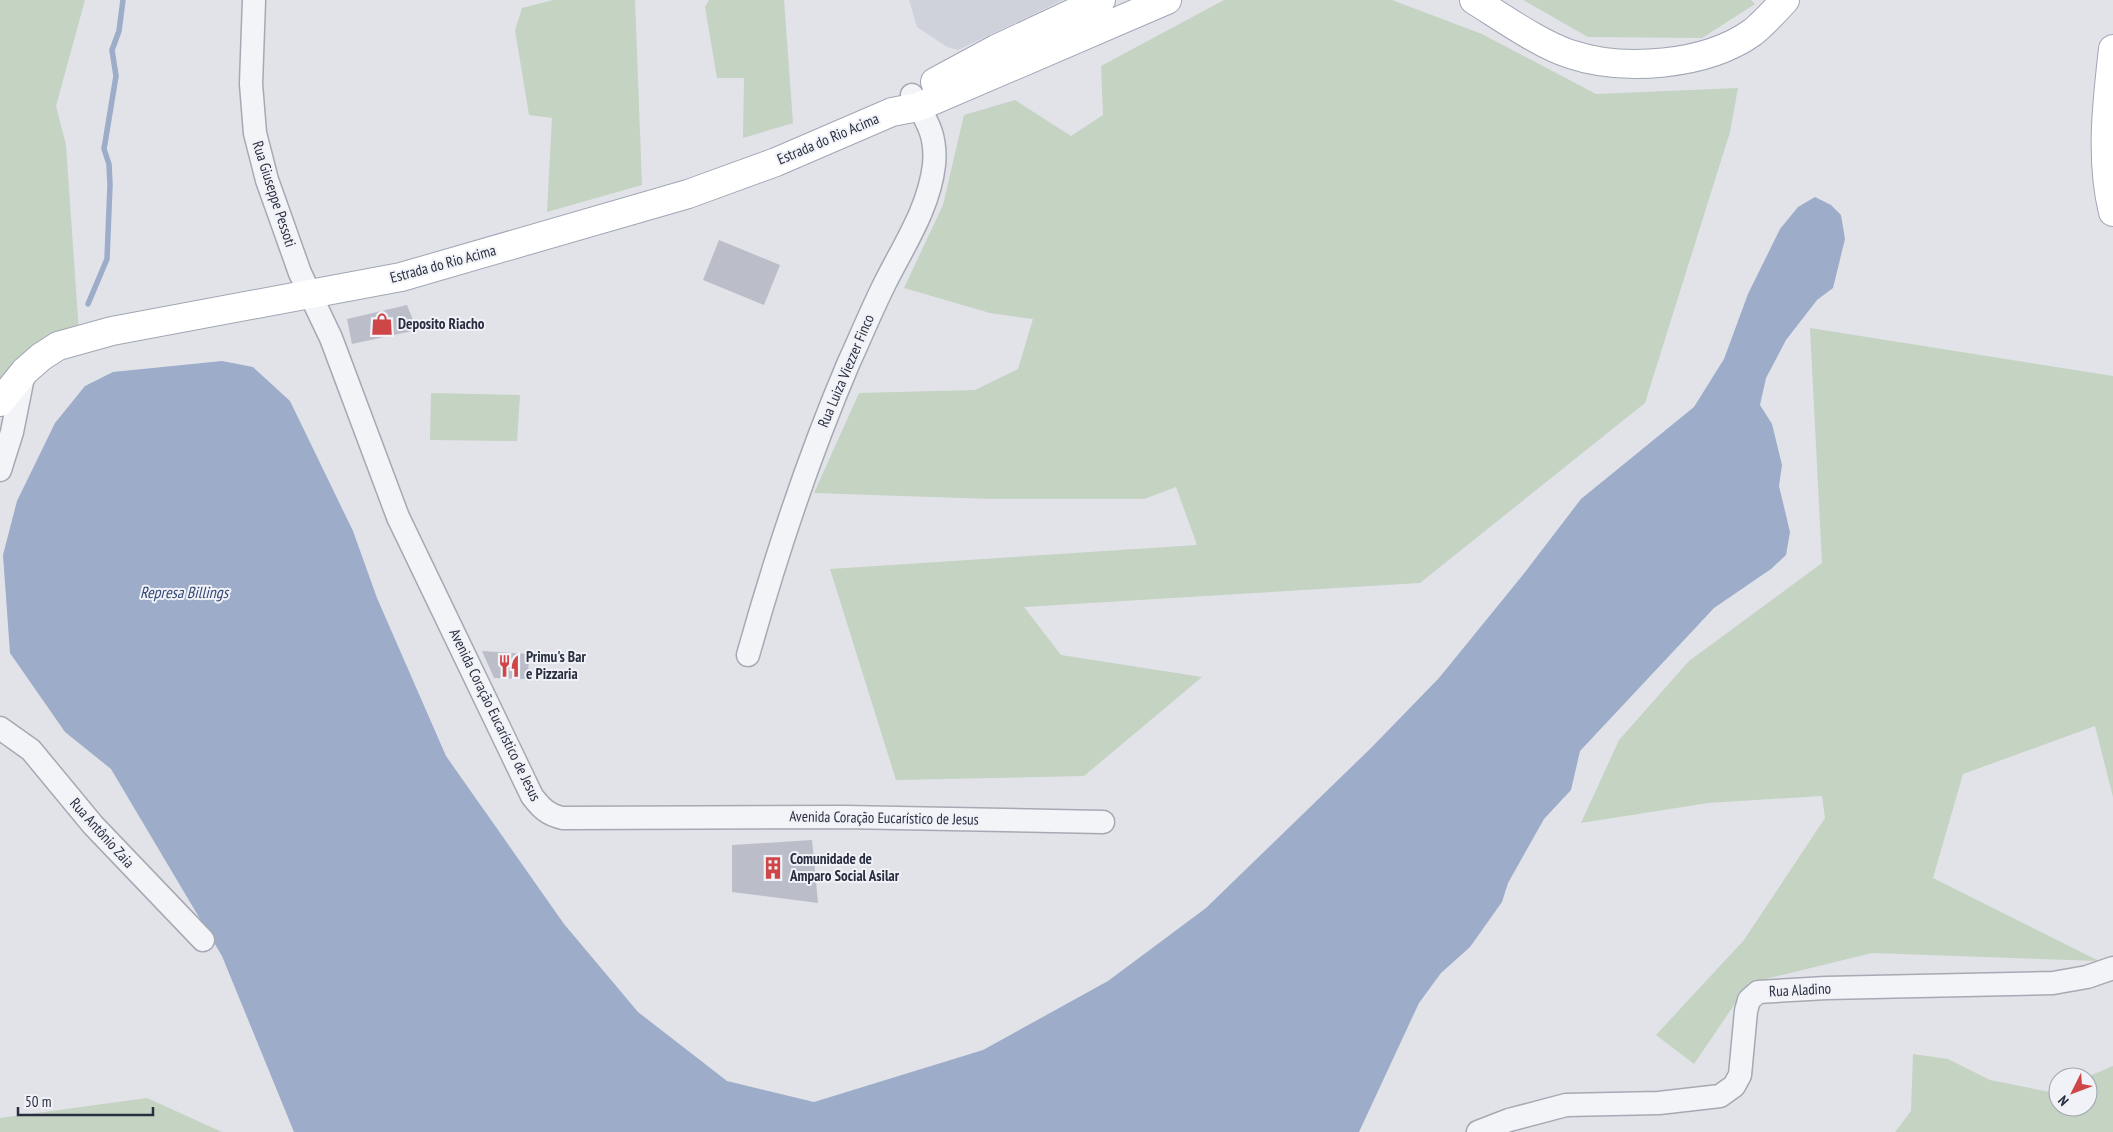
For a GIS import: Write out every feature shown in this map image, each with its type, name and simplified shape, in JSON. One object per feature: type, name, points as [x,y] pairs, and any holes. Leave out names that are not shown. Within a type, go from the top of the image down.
[{"type":"main road","name":"Estrada do Rio Acima","points":[[907,104],[996,49],[1101,0]]},
{"type":"main road","name":"Estrada do Rio Acima","points":[[0,402],[25,371],[58,346],[112,331],[401,277],[688,194],[776,162],[907,104],[1167,0]]},
{"type":"main road","points":[[1474,0],[1568,54],[1599,62],[1626,64],[1661,63],[1692,57],[1725,47],[1752,32],[1786,0]]},
{"type":"main road","points":[[2113,48],[2106,157],[2107,188],[2113,212]]},
{"type":"street","name":"Rua Giuseppe Pessoti","points":[[254,0],[251,84],[255,133],[267,180],[310,295]]},
{"type":"street","name":"Rua Luiza Viezzer Finco","points":[[748,656],[781,540],[824,421],[885,284],[924,207],[934,164],[935,144],[930,125],[907,104]]},
{"type":"street","name":"Avenida Coração Eucarístico de Jesus","points":[[310,295],[331,338],[398,517],[532,796],[547,812],[563,818],[844,817],[1103,822]]},
{"type":"street","points":[[0,470],[12,432],[25,371]]},
{"type":"street","name":"Rua Antônio Zaia","points":[[6,737],[31,750],[93,825],[202,940]]},
{"type":"street","name":"Rua Aladino","points":[[1478,1132],[1509,1120],[1566,1106],[1659,1103],[1720,1096],[1734,1086],[1740,1074],[1746,1011],[1749,1000],[1758,992],[1826,988],[2053,983],[2087,977],[2113,968]]},
{"type":"shaded area","points":[[909,0],[1063,0],[958,50],[947,47],[917,27]]},
{"type":"green space","points":[[0,0],[85,0],[56,106],[66,145],[79,333],[0,384]]},
{"type":"green space","points":[[553,0],[635,0],[642,185],[547,212],[552,118],[529,115],[515,30],[522,8]]},
{"type":"green space","points":[[709,0],[784,0],[793,123],[743,138],[744,78],[717,78],[705,7]]},
{"type":"green space","points":[[1224,0],[1392,0],[1482,34],[1596,94],[1738,88],[1730,132],[1645,403],[1420,583],[1024,607],[1061,655],[1202,677],[1084,776],[896,780],[830,569],[1197,545],[1176,487],[1144,499],[992,499],[814,493],[859,393],[975,390],[1018,369],[1033,319],[990,313],[904,288],[943,205],[964,115],[1015,100],[1071,136],[1103,115],[1101,66]]},
{"type":"green space","points":[[1523,0],[1751,0],[1755,4],[1702,38],[1588,37]]},
{"type":"green space","points":[[1810,328],[2113,376],[2113,797],[2095,726],[1963,774],[1933,878],[2099,961],[1872,953],[1749,983],[1694,1064],[1656,1035],[1744,940],[1825,818],[1822,796],[1708,803],[1581,823],[1619,740],[1689,661],[1822,563]]},
{"type":"green space","points":[[431,393],[520,395],[517,441],[430,440]]},
{"type":"green space","points":[[1913,1054],[1948,1059],[1990,1080],[2048,1092],[2048,1117],[2098,1117],[2098,1072],[2113,1066],[2113,1132],[1895,1132],[1911,1111]]},
{"type":"green space","points":[[147,1098],[222,1132],[0,1132],[0,1118]]},
{"type":"water","name":"Represa Billings","points":[[1815,197],[1831,205],[1841,215],[1845,239],[1833,288],[1817,300],[1786,340],[1766,378],[1760,405],[1772,424],[1782,465],[1779,486],[1790,532],[1786,555],[1771,569],[1714,608],[1580,751],[1571,790],[1544,819],[1508,883],[1502,902],[1470,947],[1441,973],[1419,1003],[1359,1132],[294,1132],[222,956],[111,769],[65,732],[10,653],[3,555],[17,501],[55,423],[85,386],[113,372],[222,361],[253,367],[290,401],[353,531],[377,598],[446,756],[564,924],[638,1012],[727,1081],[814,1102],[983,1050],[1108,981],[1206,908],[1371,748],[1439,678],[1522,576],[1581,499],[1694,407],[1724,359],[1748,294],[1780,229],[1798,207]]},
{"type":"building","points":[[719,240],[780,265],[764,305],[703,280]]},
{"type":"building","name":"Deposito Riacho","points":[[407,305],[417,330],[352,344],[347,319]]},
{"type":"building","name":"Primu's Bar e Pizzaria","points":[[482,651],[529,654],[528,679],[494,678]]},
{"type":"building","name":"Comunidade de Amparo Social Asilar","points":[[812,840],[818,903],[732,892],[732,845]]},
{"type":"waterway","points":[[88,304],[107,259],[110,185],[109,164],[104,149],[116,76],[112,50],[119,31],[123,0]]},
{"type":"place","name":"Deposito Riacho","points":[[382,324]]},
{"type":"place","name":"Primu's Bar e Pizzaria","points":[[509,666]]},
{"type":"place","name":"Comunidade de Amparo Social Asilar","points":[[773,868]]}]
